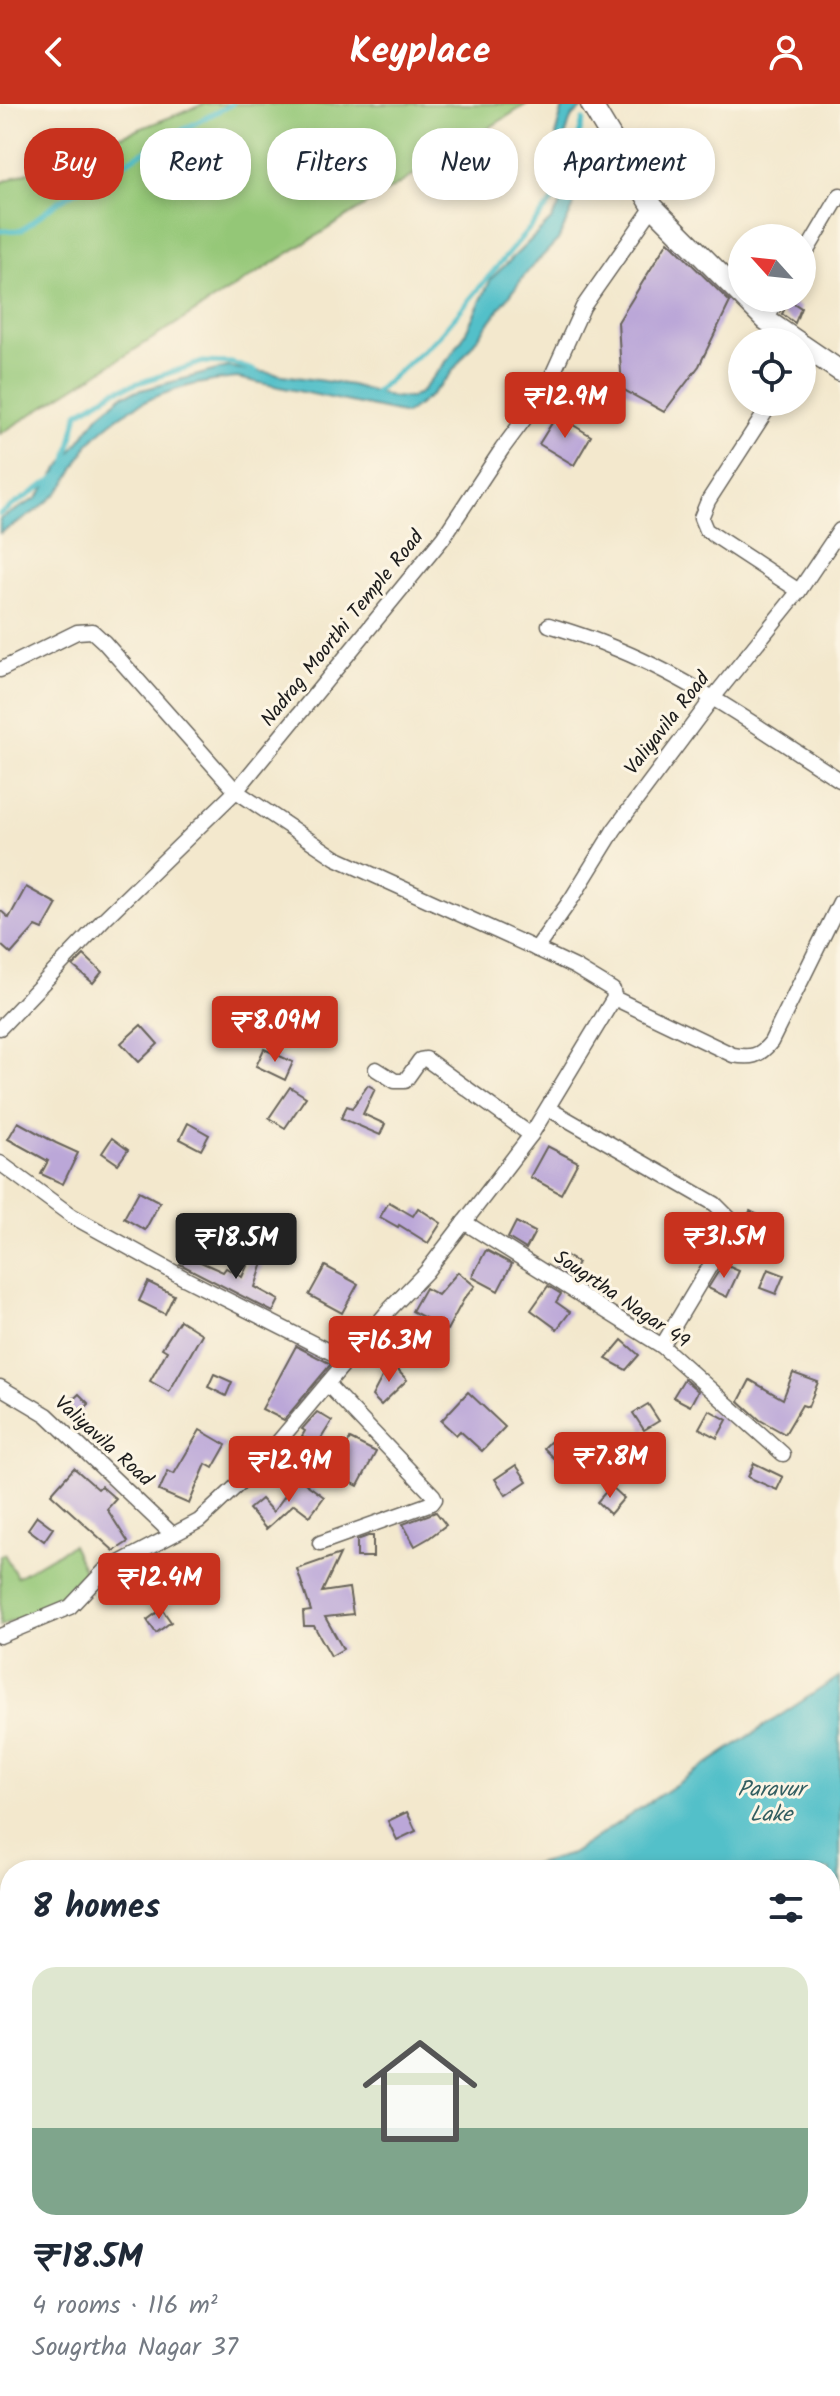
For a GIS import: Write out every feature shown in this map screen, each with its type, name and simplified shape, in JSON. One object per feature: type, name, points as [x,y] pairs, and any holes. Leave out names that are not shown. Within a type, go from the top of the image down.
[{"type":"main road","points":[[591,104],[653,207],[728,282]]},
{"type":"main road","points":[[758,312],[776,328]]},
{"type":"main road","points":[[816,356],[840,371]]},
{"type":"street","points":[[816,235],[840,195]]},
{"type":"street","name":"Nadrag Moorthi Temple Road","points":[[0,1028],[105,918],[236,791],[443,538],[545,391],[583,307],[653,207]]},
{"type":"street","points":[[766,320],[771,312]]},
{"type":"street","points":[[763,416],[708,501],[701,518],[706,530],[799,591]]},
{"type":"street","name":"Valiyavila Road","points":[[536,949],[614,830],[712,699],[799,591],[840,530]]},
{"type":"street","points":[[549,625],[608,645],[712,699],[840,780]]},
{"type":"street","points":[[0,670],[77,632],[92,631],[236,791],[336,858],[575,967],[613,990],[614,998],[531,1135],[426,1272],[346,1360],[258,1466],[199,1521],[104,1571],[70,1607],[0,1636]]},
{"type":"street","points":[[614,998],[733,1055],[751,1058],[763,1053],[840,902]]},
{"type":"street","points":[[376,1069],[395,1081],[405,1081],[420,1060],[426,1059],[531,1135]]},
{"type":"street","points":[[549,1109],[715,1204],[730,1219],[728,1235],[662,1346]]},
{"type":"street","points":[[0,1163],[72,1216],[186,1279],[346,1360]]},
{"type":"street","name":"Sougrtha Nagar 49","points":[[464,1222],[662,1346],[783,1454]]},
{"type":"street","points":[[320,1543],[432,1503],[435,1499],[327,1384]]},
{"type":"street","name":"Valiyavila Road","points":[[0,1387],[47,1415],[172,1534]]},
{"type":"green space","points":[[204,104],[527,104],[489,128],[412,128],[412,176],[396,186],[396,128],[267,128],[267,200],[374,200],[0,434],[0,183],[24,174],[24,200],[124,200],[124,135],[140,129],[140,200],[251,200],[251,128],[142,128]]},
{"type":"green space","points":[[72,1545],[84,1570],[81,1588],[69,1599],[0,1626],[0,1555],[4,1554],[17,1577]]},
{"type":"water","points":[[564,104],[581,104],[584,107],[571,118],[568,128],[557,128]]},
{"type":"water","points":[[563,200],[574,200],[558,240],[528,271],[448,377],[429,397],[406,414],[237,378],[179,389],[141,404],[107,425],[88,444],[58,492],[34,512],[0,533],[0,519],[37,498],[99,415],[123,395],[228,367],[351,385],[392,397],[410,398],[421,392],[464,336],[491,279],[551,220]]},
{"type":"water","name":"Paravur Lake","points":[[840,1676],[840,1860],[550,1860],[571,1854]]},
{"type":"building","points":[[668,241],[728,300],[728,306],[699,366],[664,412],[622,389],[618,322]]},
{"type":"building","points":[[783,312],[799,312],[795,323]]},
{"type":"building","points":[[557,415],[591,436],[574,465],[539,444]]},
{"type":"building","points":[[26,887],[57,904],[43,929],[36,926],[11,954],[0,944],[0,910],[9,918]]},
{"type":"building","points":[[84,955],[102,972],[93,983],[73,966]]},
{"type":"building","points":[[141,1025],[158,1044],[139,1062],[121,1043]]},
{"type":"building","points":[[264,1049],[293,1062],[285,1080],[256,1066]]},
{"type":"building","points":[[368,1085],[375,1089],[363,1114],[385,1124],[380,1135],[341,1118],[347,1106],[352,1108]]},
{"type":"building","points":[[290,1087],[306,1097],[285,1128],[269,1118]]},
{"type":"building","points":[[18,1122],[78,1153],[63,1184],[41,1174],[48,1161],[8,1139]]},
{"type":"building","points":[[188,1123],[209,1135],[201,1150],[180,1139]]},
{"type":"building","points":[[112,1138],[128,1150],[118,1164],[102,1153]]},
{"type":"building","points":[[547,1146],[578,1162],[561,1194],[530,1177]]},
{"type":"building","points":[[139,1191],[160,1202],[145,1230],[124,1218]]},
{"type":"building","points":[[389,1202],[413,1216],[418,1208],[441,1223],[428,1243],[380,1217]]},
{"type":"building","points":[[750,1211],[764,1218],[755,1238],[740,1231]]},
{"type":"building","points":[[516,1222],[535,1232],[526,1249],[508,1238]]},
{"type":"building","points":[[486,1250],[512,1264],[498,1291],[472,1277]]},
{"type":"building","points":[[561,1253],[578,1263],[571,1277],[554,1266]]},
{"type":"building","points":[[185,1255],[223,1272],[226,1268],[242,1277],[251,1257],[263,1263],[255,1287],[279,1300],[273,1312],[180,1264]]},
{"type":"building","points":[[723,1264],[739,1271],[727,1297],[708,1288]]},
{"type":"building","points":[[325,1266],[358,1284],[342,1313],[309,1295]]},
{"type":"building","points":[[768,1269],[784,1275],[776,1294],[760,1288]]},
{"type":"building","points":[[458,1272],[475,1286],[447,1330],[412,1311],[425,1288],[438,1295]]},
{"type":"building","points":[[148,1282],[174,1295],[165,1314],[139,1301]]},
{"type":"building","points":[[548,1286],[561,1294],[556,1302],[570,1312],[557,1329],[531,1310]]},
{"type":"building","points":[[180,1320],[202,1334],[169,1392],[150,1381],[167,1351],[162,1348]]},
{"type":"building","points":[[622,1340],[639,1355],[626,1370],[606,1359]]},
{"type":"building","points":[[296,1346],[331,1364],[284,1420],[262,1409]]},
{"type":"building","points":[[390,1362],[407,1380],[381,1405],[372,1396]]},
{"type":"building","points":[[793,1373],[818,1382],[808,1407],[802,1405],[785,1434],[760,1420],[739,1401],[750,1380],[783,1399]]},
{"type":"building","points":[[214,1374],[232,1382],[226,1396],[208,1387]]},
{"type":"building","points":[[684,1379],[698,1391],[690,1406],[673,1397]]},
{"type":"building","points":[[468,1392],[505,1427],[482,1451],[460,1431],[456,1435],[441,1421]]},
{"type":"building","points":[[79,1394],[89,1404],[76,1416],[66,1406]]},
{"type":"building","points":[[648,1404],[659,1421],[644,1430],[633,1413]]},
{"type":"building","points":[[709,1410],[727,1420],[717,1438],[699,1428]]},
{"type":"building","points":[[317,1412],[332,1421],[317,1445],[302,1436],[305,1431],[302,1429]]},
{"type":"building","points":[[200,1430],[226,1445],[213,1468],[206,1464],[189,1504],[159,1491],[168,1471],[174,1474]]},
{"type":"building","points":[[555,1437],[567,1449],[556,1460],[544,1448]]},
{"type":"building","points":[[350,1439],[376,1452],[358,1486],[333,1473]]},
{"type":"building","points":[[754,1463],[783,1477],[777,1490],[748,1477]]},
{"type":"building","points":[[516,1465],[527,1481],[506,1495],[495,1479]]},
{"type":"building","points":[[74,1468],[98,1489],[101,1486],[116,1499],[107,1509],[128,1542],[114,1551],[51,1494]]},
{"type":"building","points":[[298,1478],[324,1497],[310,1516],[294,1504],[266,1529],[249,1509],[261,1499],[273,1512]]},
{"type":"building","points":[[611,1486],[624,1498],[610,1514],[597,1502]]},
{"type":"building","points":[[436,1512],[446,1525],[415,1546],[403,1524]]},
{"type":"building","points":[[37,1516],[53,1528],[44,1541],[28,1529]]},
{"type":"building","points":[[373,1536],[373,1557],[357,1557],[357,1540]]},
{"type":"building","points":[[340,1554],[322,1592],[349,1588],[353,1614],[325,1617],[343,1649],[331,1656],[314,1626],[304,1626],[303,1612],[311,1611],[297,1569]]},
{"type":"building","points":[[133,1568],[148,1586],[138,1594],[123,1576]]},
{"type":"building","points":[[162,1609],[171,1622],[156,1633],[147,1620]]},
{"type":"building","points":[[407,1812],[416,1831],[397,1840],[388,1821]]},
{"type":"waterway","points":[[0,231],[22,230],[56,203],[232,104]]},
{"type":"waterway","points":[[581,128],[583,120]]},
{"type":"waterway","points":[[371,396],[437,338],[553,200]]},
{"type":"waterway","points":[[66,464],[78,413],[114,391],[203,362],[232,363],[256,371]]},
{"type":"waterway","points":[[0,514],[56,477]]}]
